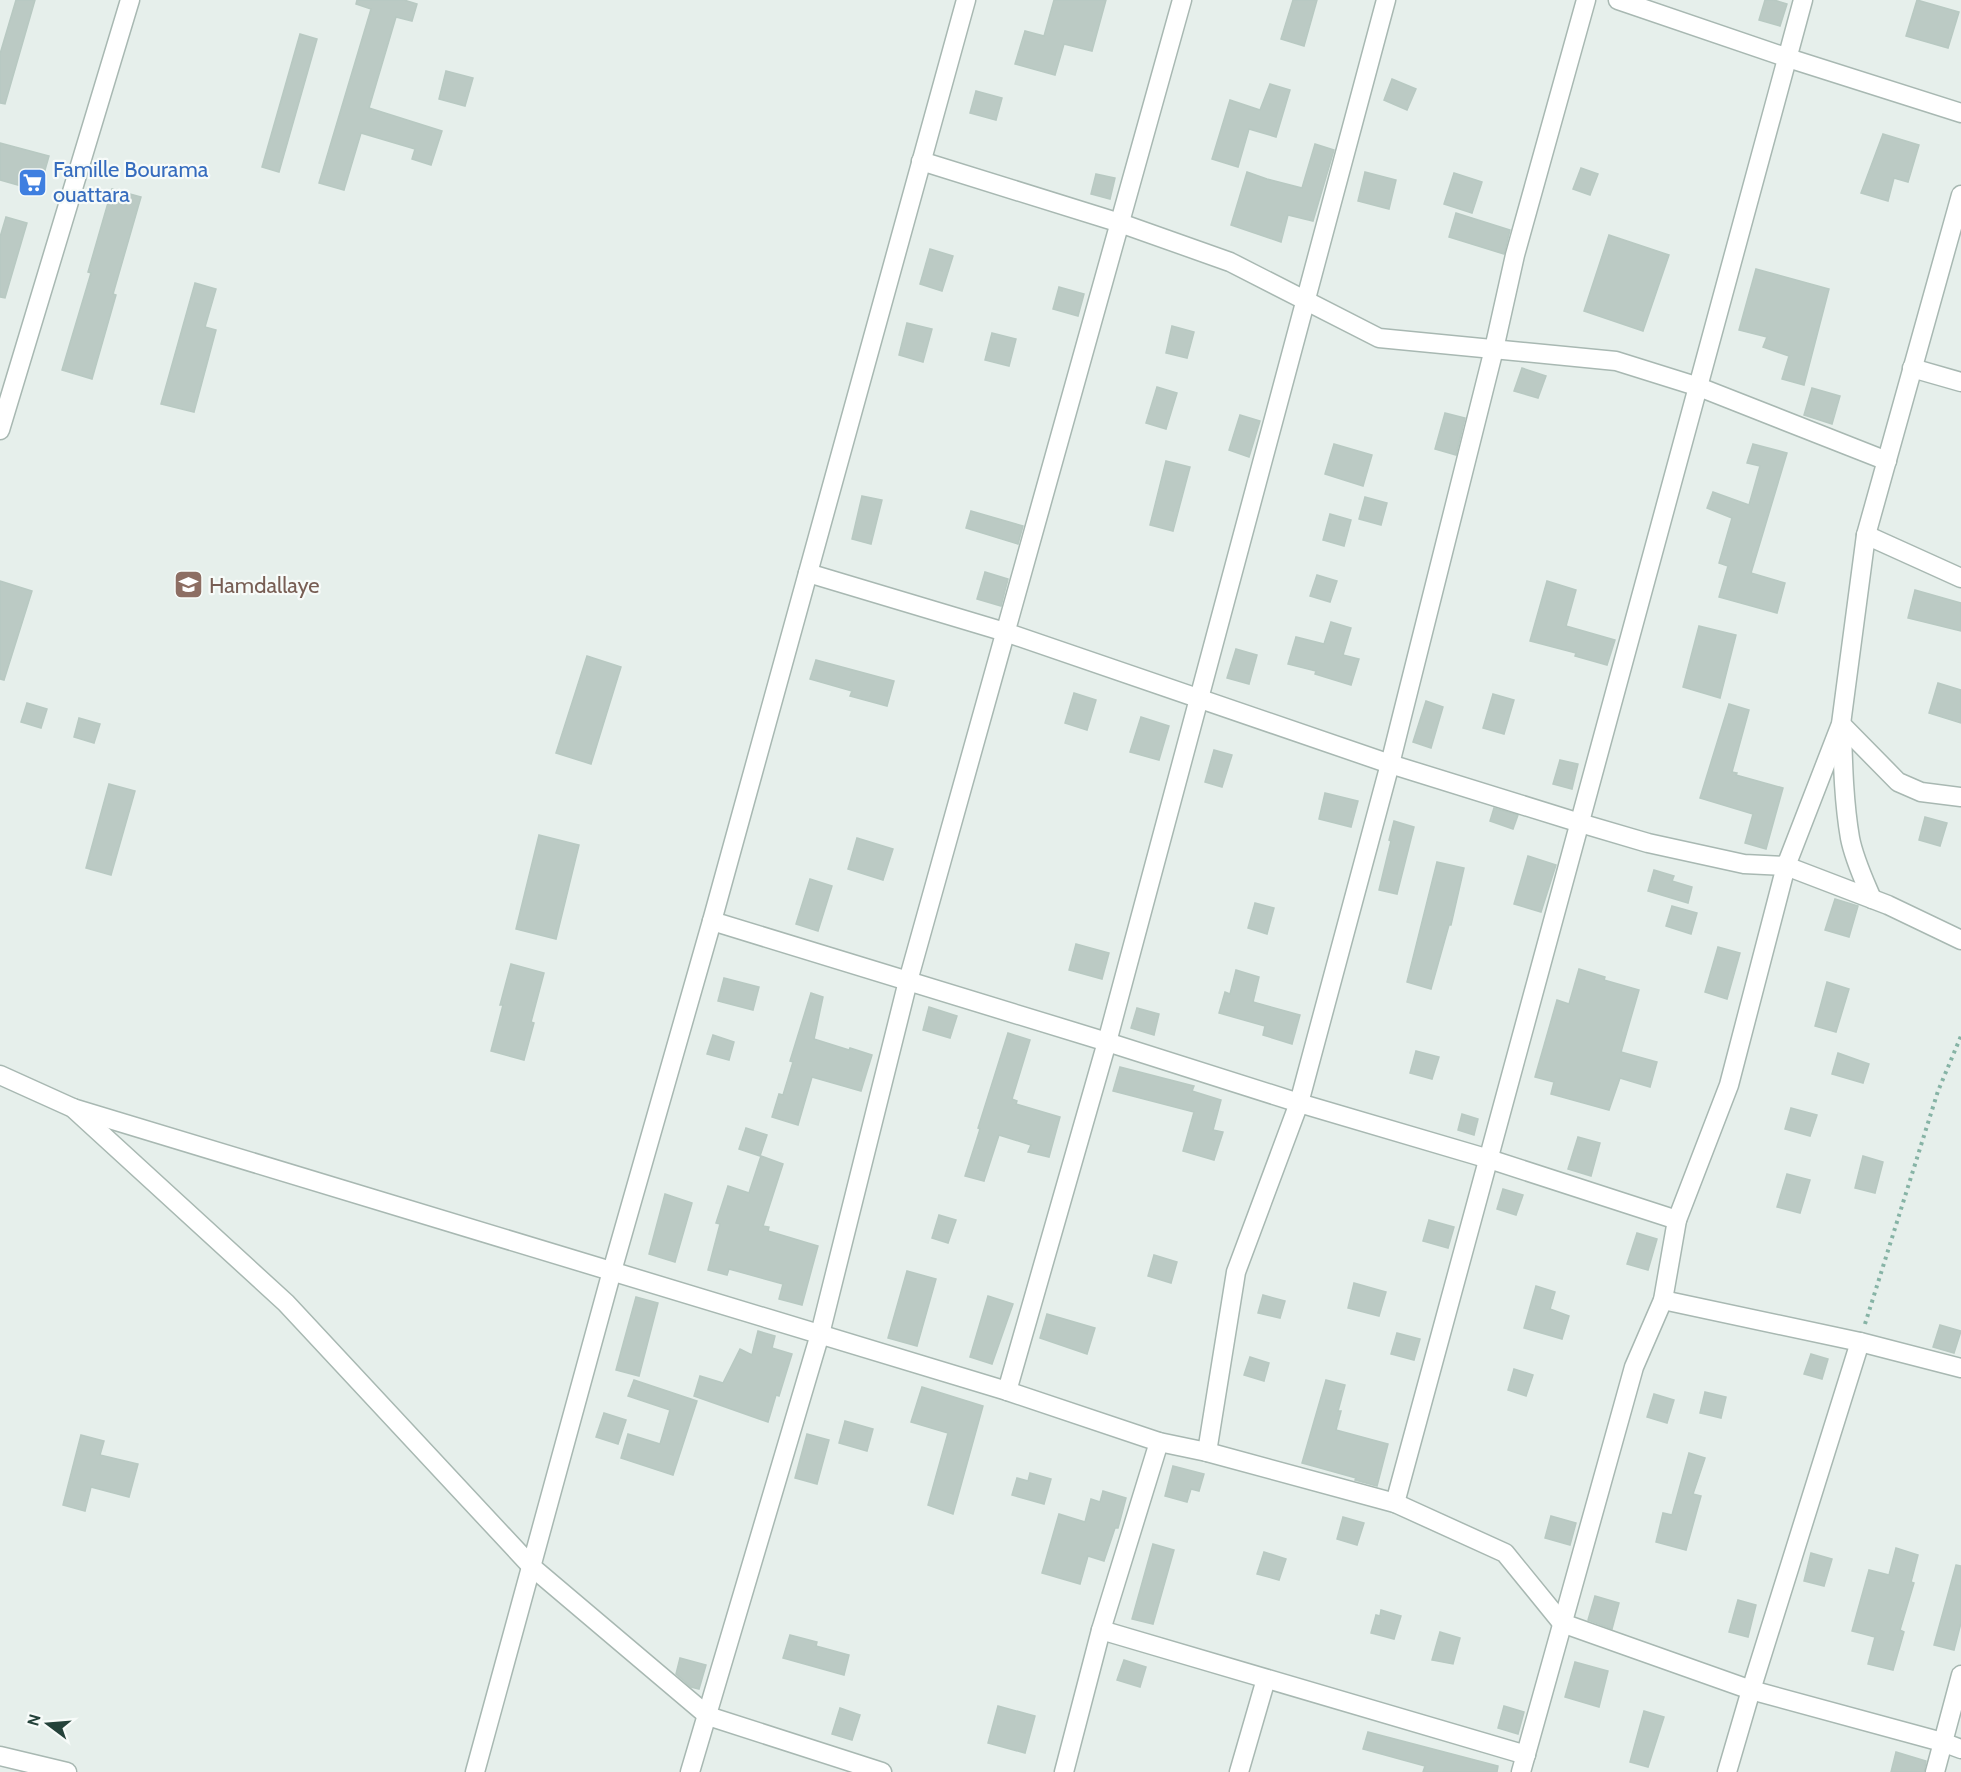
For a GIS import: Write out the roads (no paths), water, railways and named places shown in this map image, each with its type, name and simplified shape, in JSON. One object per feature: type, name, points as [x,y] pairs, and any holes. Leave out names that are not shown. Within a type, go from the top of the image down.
[{"type":"street","points":[[0,430],[130,0]]},
{"type":"street","points":[[475,1772],[966,0]]},
{"type":"street","points":[[690,1772],[820,1334],[908,981],[1182,0]]},
{"type":"street","points":[[1007,1391],[1107,1042],[1386,0]]},
{"type":"street","points":[[1207,1452],[1236,1272],[1299,1103],[1389,764],[1494,349],[1515,255],[1586,0]]},
{"type":"street","points":[[1618,0],[1788,58],[1961,112]]},
{"type":"street","points":[[1395,1503],[1803,0]]},
{"type":"street","points":[[921,161],[1120,223],[1230,262],[1379,338],[1616,361],[1699,387],[1887,461]]},
{"type":"street","points":[[1872,899],[1850,840],[1843,775],[1841,724],[1866,535],[1912,368],[1953,249],[1961,195]]},
{"type":"street","points":[[1912,368],[1961,382]]},
{"type":"street","points":[[1866,535],[1961,578]]},
{"type":"street","points":[[808,573],[1005,632],[1389,764],[1580,823],[1648,843],[1744,864],[1786,866],[1872,899],[1961,940]]},
{"type":"street","points":[[1841,724],[1898,782],[1921,792],[1961,796]]},
{"type":"street","points":[[1101,1630],[1266,1679],[1523,1764],[1634,1367],[1663,1300],[1677,1220],[1729,1085],[1786,866],[1841,724]]},
{"type":"street","points":[[711,921],[1299,1103],[1489,1159],[1677,1220]]},
{"type":"street","points":[[0,1075],[73,1108],[1007,1391],[1160,1442],[1207,1452],[1395,1503],[1505,1553],[1562,1623],[1751,1690],[1961,1749]]},
{"type":"street","points":[[73,1108],[286,1303],[532,1567],[708,1716],[882,1772]]},
{"type":"street","points":[[1663,1300],[1860,1342],[1961,1368]]},
{"type":"street","points":[[1727,1772],[1860,1342]]},
{"type":"street","points":[[1064,1772],[1101,1630],[1160,1442]]},
{"type":"street","points":[[1935,1772],[1961,1675]]},
{"type":"street","points":[[1239,1772],[1266,1679]]},
{"type":"street","points":[[0,1755],[67,1772]]},
{"type":"place","name":"Famille Bourama ouattara","points":[[32,182]]},
{"type":"place","name":"Hamdallaye","points":[[188,585]]}]
